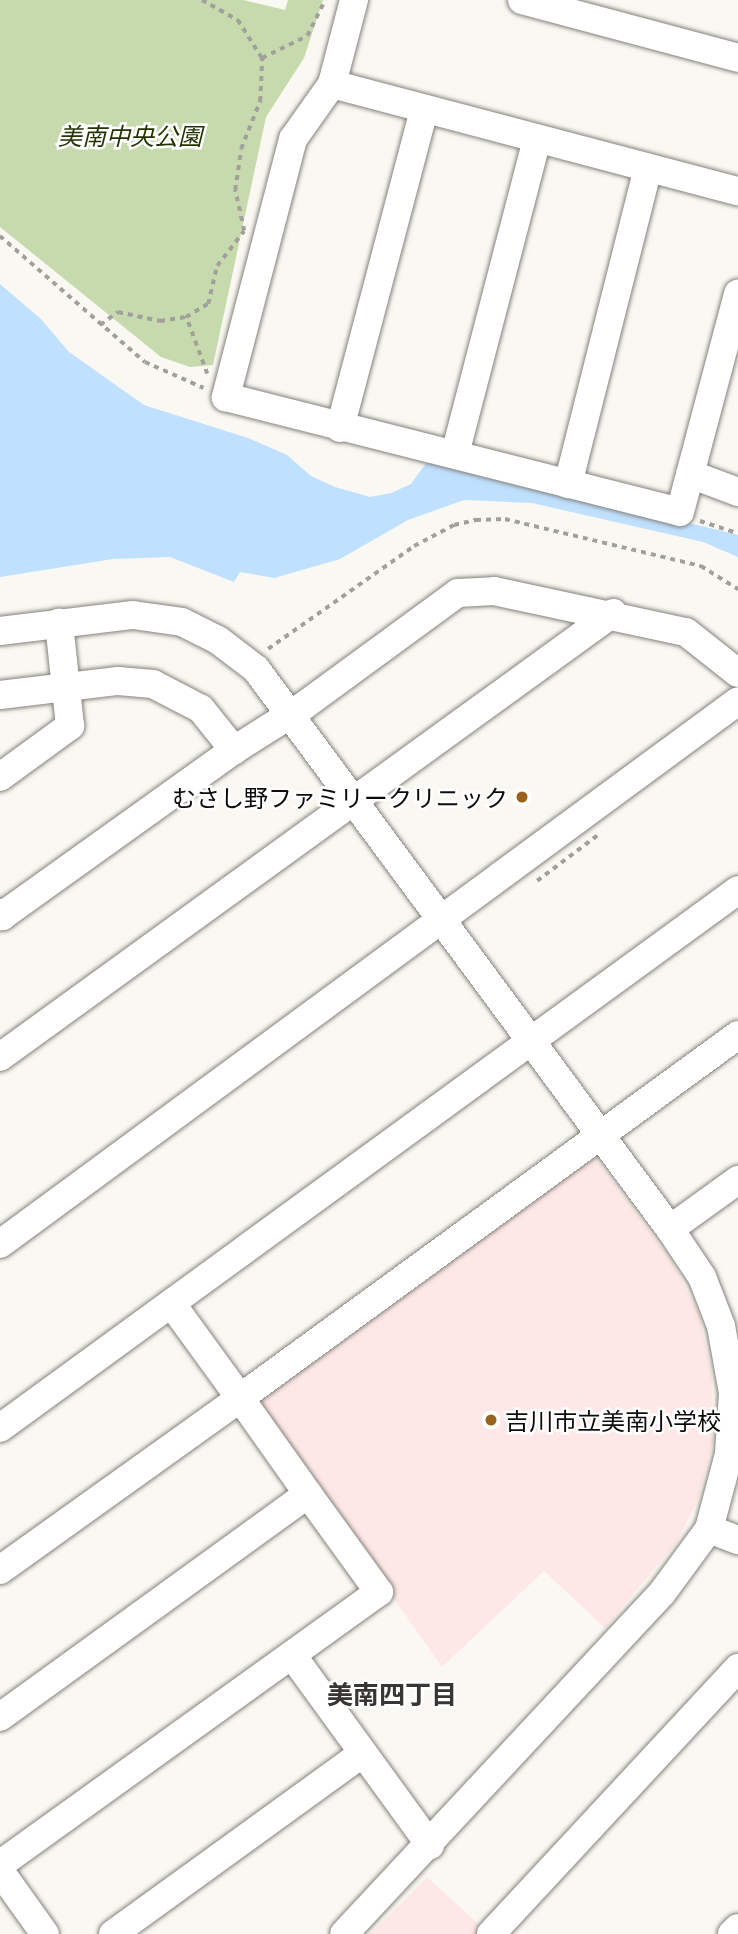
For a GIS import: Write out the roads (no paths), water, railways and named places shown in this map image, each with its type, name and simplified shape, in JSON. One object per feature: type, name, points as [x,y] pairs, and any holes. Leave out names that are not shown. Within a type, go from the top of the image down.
[{"type":"street","points":[[354,0],[332,84],[322,92],[293,139],[220,395],[340,428],[455,454],[680,512],[738,294]]},
{"type":"street","points":[[522,0],[738,58]]},
{"type":"street","points":[[332,84],[738,191]]},
{"type":"street","points":[[340,428],[424,109]]},
{"type":"street","points":[[455,454],[537,139]]},
{"type":"street","points":[[568,484],[648,168]]},
{"type":"street","points":[[690,474],[738,492]]},
{"type":"street","points":[[0,913],[234,750],[291,714],[458,593],[494,591],[613,613],[686,632],[738,674]]},
{"type":"street","points":[[0,1058],[613,613]]},
{"type":"street","points":[[0,631],[133,615],[183,622],[218,640],[256,669],[670,1228],[702,1277],[721,1326],[733,1393],[729,1454],[709,1529],[662,1593],[430,1845],[344,1934]]},
{"type":"street","points":[[0,777],[70,726],[59,623]]},
{"type":"street","points":[[0,695],[118,681],[169,689],[201,709],[234,750]]},
{"type":"street","points":[[0,1244],[443,921],[738,701]]},
{"type":"street","points":[[0,1428],[738,890]]},
{"type":"street","points":[[0,1570],[738,1035]]},
{"type":"street","points":[[670,1228],[738,1180]]},
{"type":"street","points":[[0,1864],[379,1592],[171,1303]]},
{"type":"street","points":[[0,1717],[308,1494]]},
{"type":"street","points":[[709,1529],[738,1540]]},
{"type":"street","points":[[292,1655],[430,1845]]},
{"type":"street","points":[[491,1934],[738,1668]]},
{"type":"street","points":[[113,1934],[362,1754]]},
{"type":"street","points":[[0,1871],[45,1934]]},
{"type":"street","points":[[732,1934],[738,1928]]},
{"type":"water","points":[[0,284],[41,319],[69,352],[144,405],[248,438],[287,455],[311,476],[335,487],[370,497],[391,493],[411,484],[429,459],[738,535],[738,557],[703,542],[532,503],[464,500],[408,520],[340,559],[274,578],[240,572],[234,582],[170,557],[113,559],[0,577]]},
{"type":"place","name":"むさし野ファミリークリニック","points":[[522,797]]},
{"type":"place","name":"吉川市立美南小学校","points":[[491,1420]]},
{"type":"district","name":"美南四丁目","points":[[392,1693]]},
{"type":"park label","name":"美南中央公園","points":[[130,135]]}]
